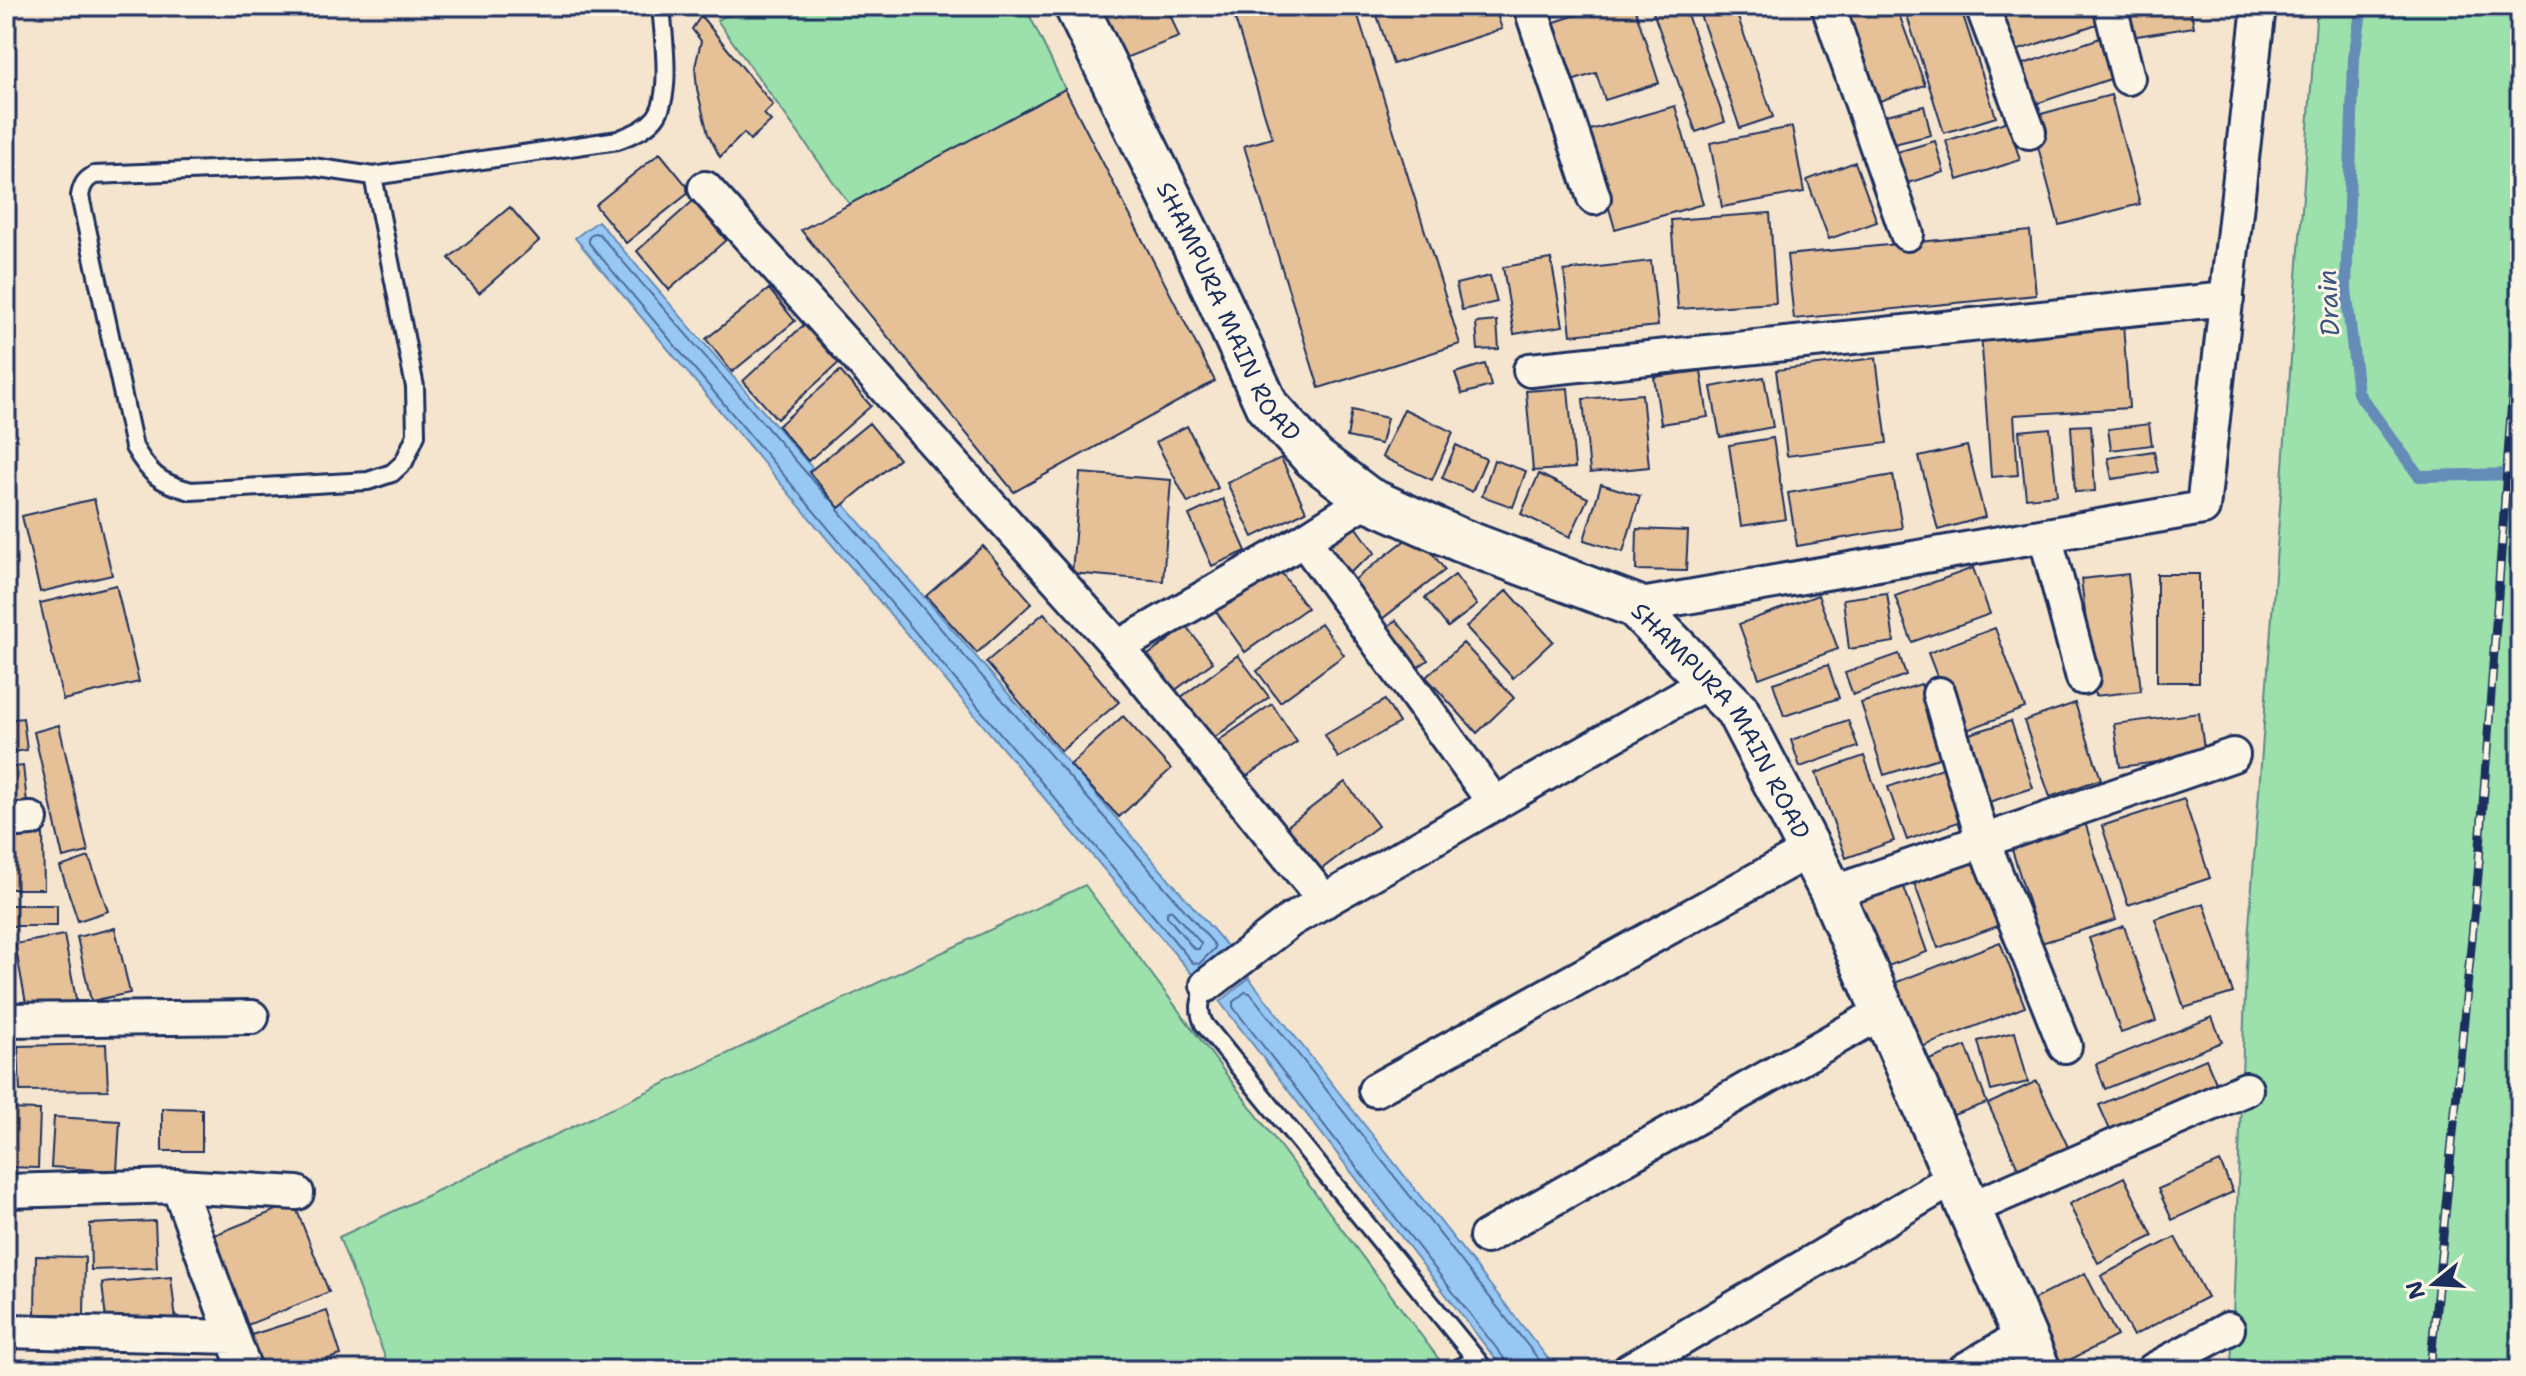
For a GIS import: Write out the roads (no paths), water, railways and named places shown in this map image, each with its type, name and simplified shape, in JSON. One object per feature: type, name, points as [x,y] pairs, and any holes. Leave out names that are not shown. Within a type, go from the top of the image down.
[{"type":"street","name":"SHAMPURA MAIN ROAD","points":[[1076,6],[1199,256],[1267,406],[1314,458],[1368,499],[1460,540],[1635,606],[1737,710],[1832,893],[2032,1352]]},
{"type":"street","points":[[1530,6],[1594,198]]},
{"type":"street","points":[[1828,6],[1907,234]]},
{"type":"street","points":[[1982,6],[2029,132]]},
{"type":"street","points":[[2110,6],[2128,78]]},
{"type":"street","points":[[1635,606],[2203,508],[2259,6]]},
{"type":"street","points":[[705,188],[1118,647],[1325,901]]},
{"type":"street","points":[[1530,370],[2227,299]]},
{"type":"street","points":[[1118,647],[1304,540],[1368,499]]},
{"type":"street","points":[[2045,535],[2083,678]]},
{"type":"street","points":[[1304,540],[1495,804]]},
{"type":"street","points":[[1207,985],[1291,920],[1709,681]]},
{"type":"street","points":[[1939,694],[1983,841],[2065,1046]]},
{"type":"street","points":[[1832,893],[2233,755]]},
{"type":"street","points":[[1375,1090],[1810,850]]},
{"type":"street","points":[[1486,1237],[1884,1011]]},
{"type":"street","points":[[6,1020],[252,1017]]},
{"type":"street","points":[[1629,1370],[1962,1193],[2246,1089]]},
{"type":"street","points":[[6,1191],[178,1186],[297,1193]]},
{"type":"street","points":[[178,1186],[245,1370]]},
{"type":"street","points":[[2153,1370],[2228,1329]]},
{"type":"street","points":[[6,1331],[233,1337]]},
{"type":"street","points":[[1964,1370],[2032,1352]]},
{"type":"lane","points":[[373,176],[415,387],[416,435],[404,462],[392,473],[368,481],[191,491],[166,484],[147,470],[134,447],[80,196],[81,186],[94,175],[306,166],[373,176],[618,140],[644,129],[658,115],[664,93],[661,6]]},
{"type":"lane","points":[[1207,985],[1200,999],[1199,1013],[1204,1024],[1481,1365],[1454,1370]]},
{"type":"water","points":[[598,221],[1228,947],[1195,978],[575,238]]},
{"type":"water","points":[[1249,978],[1557,1370],[1504,1370],[1220,1002]]},
{"type":"waterway","name":"Drain","points":[[2362,6],[2354,58],[2346,289],[2358,393],[2419,476],[2520,474]]},
{"type":"railway","points":[[2430,1370],[2478,875],[2520,288]]}]
